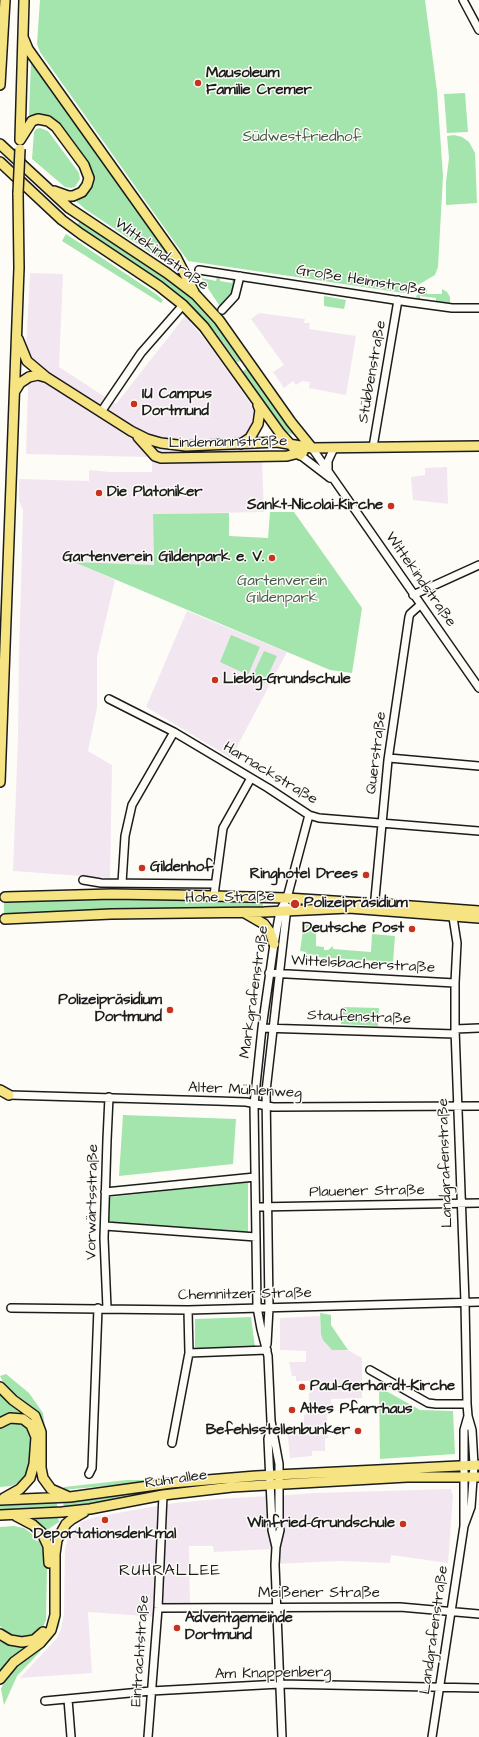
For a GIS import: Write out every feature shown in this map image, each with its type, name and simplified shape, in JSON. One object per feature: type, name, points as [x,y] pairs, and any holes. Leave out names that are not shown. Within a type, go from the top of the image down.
[{"type":"main road","points":[[0,85],[1,36],[5,0]]},
{"type":"main road","points":[[0,782],[19,268],[18,193],[24,0]]},
{"type":"main road","points":[[23,37],[28,49],[176,258],[196,295]]},
{"type":"main road","points":[[20,144],[32,122],[38,119],[48,121],[56,127],[84,165],[89,178],[87,185],[82,192],[73,196],[68,196],[48,188]]},
{"type":"main road","name":"Wittekindstraße","points":[[0,144],[69,208],[196,295],[219,320],[312,448]]},
{"type":"main road","name":"Wittekindstraße","points":[[0,162],[62,220],[159,286],[183,305],[204,327],[258,404],[289,443],[300,454]]},
{"type":"main road","points":[[62,220],[71,223],[76,221],[74,212],[69,208]]},
{"type":"main road","name":"Lindemannstraße","points":[[16,337],[27,361],[46,377],[131,431],[147,439],[161,443],[186,446],[277,442],[312,448],[479,446]]},
{"type":"main road","points":[[233,368],[240,367],[248,361]]},
{"type":"main road","points":[[14,394],[20,383],[29,377],[38,375],[46,377]]},
{"type":"main road","points":[[241,444],[250,438],[258,424],[260,410],[258,404]]},
{"type":"main road","name":"Lindemannstraße","points":[[131,431],[155,456],[161,458],[287,456],[300,454],[312,448]]},
{"type":"main road","points":[[155,456],[153,447],[155,444],[161,443]]},
{"type":"main road","name":"Hohe Straße","points":[[5,897],[112,894],[214,895],[286,898],[452,913],[479,918]]},
{"type":"main road","name":"Hohe Straße","points":[[5,919],[111,914],[242,912],[374,906]]},
{"type":"main road","name":"Hohe Straße","points":[[452,913],[479,911]]},
{"type":"main road","points":[[242,912],[260,920],[270,932],[274,944]]},
{"type":"main road","points":[[0,1090],[4,1096]]},
{"type":"main road","points":[[0,1387],[13,1400],[35,1416],[41,1432],[41,1468],[44,1481],[51,1489],[70,1497]]},
{"type":"main road","points":[[0,1423],[10,1418],[23,1419],[31,1426],[36,1437],[34,1464],[30,1478],[20,1489],[3,1499]]},
{"type":"main road","name":"Ruhrallee","points":[[3,1499],[70,1497],[171,1483],[270,1475],[477,1465]]},
{"type":"main road","points":[[356,1470],[357,1480]]},
{"type":"main road","name":"Ruhrallee","points":[[7,1515],[44,1514],[90,1509],[163,1495],[209,1489],[407,1477],[477,1477]]},
{"type":"main road","points":[[163,1495],[165,1489],[171,1483]]},
{"type":"main road","points":[[0,1679],[14,1662],[40,1643],[51,1630],[55,1615],[55,1554],[58,1540],[63,1528],[72,1519],[90,1509]]},
{"type":"main road","points":[[0,1634],[16,1642],[27,1642],[34,1640],[44,1631],[50,1612],[50,1564],[47,1542],[37,1528],[7,1515]]},
{"type":"street","points":[[463,0],[479,30]]},
{"type":"street","name":"Große Heimstraße","points":[[199,270],[452,308],[479,308]]},
{"type":"street","points":[[222,310],[235,296],[240,276]]},
{"type":"street","name":"Stübbenstraße","points":[[373,447],[398,300]]},
{"type":"street","points":[[101,412],[141,352],[183,305]]},
{"type":"street","name":"Wittekindstraße","points":[[312,448],[479,688]]},
{"type":"street","points":[[328,471],[329,459],[334,448]]},
{"type":"street","name":"Wittekindstraße","points":[[300,454],[322,471],[339,488]]},
{"type":"street","points":[[413,595],[479,565]]},
{"type":"street","name":"Querstraße","points":[[374,906],[389,758],[409,617],[410,614],[420,605]]},
{"type":"street","name":"Harnackstraße","points":[[109,699],[174,732],[309,815],[319,818],[479,831]]},
{"type":"street","points":[[122,883],[125,836],[132,805],[174,732]]},
{"type":"street","points":[[389,758],[479,766]]},
{"type":"street","points":[[214,895],[224,828],[251,778]]},
{"type":"street","name":"Markgrafenstraße","points":[[282,1737],[276,1608],[275,1485],[279,1475],[276,1439],[271,1421],[267,1350],[269,1308],[265,1106],[273,1028],[281,974],[284,910],[309,815]]},
{"type":"street","name":"Hohe Straße","points":[[83,880],[93,882],[122,883],[215,884]]},
{"type":"street","name":"Markgrafenstraße","points":[[267,1350],[260,1329],[258,1307],[254,1104],[269,973],[274,944],[284,910]]},
{"type":"street","name":"Landgrafenstraße","points":[[452,913],[457,943],[455,1031],[460,1203],[465,1302],[467,1404],[477,1465],[477,1477],[471,1507],[464,1526]]},
{"type":"street","name":"Wittelsbacherstraße","points":[[269,973],[455,983]]},
{"type":"street","name":"Staufenstraße","points":[[262,1028],[455,1031],[479,1028]]},
{"type":"street","name":"Alter Mühlenweg","points":[[4,1096],[110,1097],[232,1102],[265,1106],[479,1106]]},
{"type":"street","name":"Vorwärtsstraße","points":[[107,1308],[104,1226],[110,1097]]},
{"type":"street","points":[[105,1192],[255,1177]]},
{"type":"street","name":"Plauener Straße","points":[[256,1207],[479,1203]]},
{"type":"street","points":[[104,1226],[256,1237]]},
{"type":"street","name":"Chemnitzer Straße","points":[[11,1308],[188,1310],[479,1302]]},
{"type":"street","points":[[89,1474],[92,1468],[98,1308]]},
{"type":"street","points":[[172,1443],[189,1353],[188,1310]]},
{"type":"street","points":[[189,1353],[267,1350]]},
{"type":"street","points":[[370,1370],[428,1403],[467,1404]]},
{"type":"street","name":"Landgrafenstraße","points":[[432,1737],[464,1526],[464,1430],[468,1416]]},
{"type":"street","name":"Markgrafenstraße","points":[[271,1421],[268,1439],[270,1475],[275,1485]]},
{"type":"street","name":"Eintrachtstraße","points":[[148,1737],[158,1608],[163,1495]]},
{"type":"street","name":"Meißener Straße","points":[[158,1608],[400,1607],[479,1614]]},
{"type":"street","name":"Am Knappenberg","points":[[45,1701],[151,1691],[280,1684],[440,1686],[479,1688]]},
{"type":"street","points":[[68,1699],[71,1737]]},
{"type":"shaded area","points":[[30,273],[63,274],[59,367],[116,404],[185,316],[209,345],[255,410],[251,427],[262,460],[264,512],[153,514],[154,565],[75,562],[115,580],[97,657],[97,708],[88,751],[112,765],[110,878],[13,871],[18,738],[23,510],[19,501],[19,479],[89,481],[89,470],[110,472],[152,472],[152,463],[148,457],[26,454],[29,354],[26,351]]},
{"type":"shaded area","points":[[259,313],[305,319],[304,323],[310,323],[309,329],[356,336],[346,395],[309,388],[310,382],[302,381],[296,385],[293,381],[284,388],[273,372],[284,365],[251,319]]},
{"type":"shaded area","points":[[447,467],[448,504],[413,500],[411,477],[425,475],[425,468]]},
{"type":"shaded area","name":"Liebig-Grundschule","points":[[187,611],[287,652],[231,758],[146,707]]},
{"type":"shaded area","points":[[320,1316],[321,1334],[346,1351],[348,1350],[362,1358],[362,1398],[331,1399],[331,1412],[327,1413],[328,1438],[325,1438],[325,1451],[312,1451],[312,1456],[290,1458],[287,1427],[304,1426],[304,1415],[311,1410],[311,1404],[309,1404],[309,1393],[313,1392],[315,1385],[310,1381],[296,1381],[296,1376],[292,1376],[289,1362],[306,1362],[306,1351],[280,1350],[280,1318]]},
{"type":"shaded area","points":[[451,1489],[453,1496],[448,1563],[391,1555],[390,1563],[340,1561],[274,1564],[274,1549],[214,1552],[213,1546],[189,1546],[190,1607],[156,1608],[156,1617],[88,1612],[92,1673],[20,1678],[57,1638],[61,1629],[64,1614],[65,1549],[69,1535],[81,1522],[96,1517],[175,1503],[216,1499],[314,1493]]},
{"type":"green space","name":"Südwestfriedhof","points":[[40,0],[425,0],[437,91],[443,176],[438,267],[435,275],[404,293],[188,261],[40,52],[37,44]]},
{"type":"green space","points":[[31,61],[176,267],[169,265],[85,209],[75,200],[84,196],[91,186],[91,171],[55,119],[45,115],[29,115]]},
{"type":"green space","points":[[465,93],[468,132],[447,133],[444,94]]},
{"type":"green space","points":[[40,128],[48,131],[79,173],[80,179],[75,187],[65,187],[32,159],[34,132],[36,129]]},
{"type":"green space","points":[[454,135],[462,137],[469,142],[475,153],[477,203],[446,205],[446,182],[449,158],[447,136]]},
{"type":"green space","points":[[79,222],[82,222],[158,272],[194,299],[218,324],[242,361],[237,362],[215,332],[175,292],[78,227],[77,225]]},
{"type":"green space","points":[[66,234],[156,294],[163,300],[161,303],[62,241]]},
{"type":"green space","points":[[198,273],[202,274],[202,278],[216,281],[217,276],[220,276],[220,281],[232,283],[233,278],[236,280],[235,290],[221,308]]},
{"type":"green space","points":[[427,289],[427,294],[442,294],[442,289],[447,292],[450,297],[450,305],[436,303],[436,298],[420,296],[420,301],[417,300],[416,296]]},
{"type":"green space","points":[[324,296],[346,300],[344,309],[324,306]]},
{"type":"green space","points":[[249,367],[297,436],[283,431],[242,372]]},
{"type":"green space","name":"Gartenverein Gildenpark","points":[[270,512],[294,512],[362,608],[352,673],[330,670],[74,562],[154,565],[153,514],[229,513],[229,536],[268,538]]},
{"type":"green space","points":[[231,635],[260,647],[248,675],[220,662]]},
{"type":"green space","points":[[264,651],[277,656],[263,686],[250,681]]},
{"type":"green space","points":[[136,898],[263,901],[263,908],[4,914],[4,901]]},
{"type":"green space","points":[[304,924],[316,925],[316,946],[324,947],[324,950],[328,950],[333,946],[333,949],[371,952],[372,934],[395,936],[393,962],[316,957],[316,955],[306,954],[306,952],[300,951]]},
{"type":"green space","points":[[342,1007],[379,1008],[378,1026],[341,1024]]},
{"type":"green space","points":[[123,1115],[236,1119],[233,1164],[119,1176]]},
{"type":"green space","points":[[248,1182],[248,1232],[109,1222],[110,1197]]},
{"type":"green space","points":[[320,1313],[331,1315],[331,1325],[348,1350],[332,1350],[323,1340],[321,1334]]},
{"type":"green space","points":[[251,1317],[255,1347],[195,1349],[195,1319]]},
{"type":"green space","points":[[6,1374],[29,1393],[43,1413],[46,1434],[45,1474],[44,1432],[8,1391],[0,1376]]},
{"type":"green space","points":[[379,1387],[420,1410],[453,1411],[455,1454],[380,1459]]},
{"type":"green space","points":[[0,1390],[33,1418],[32,1422],[0,1420]]},
{"type":"green space","points":[[9,1422],[22,1422],[32,1433],[32,1462],[25,1480],[11,1486],[0,1487],[0,1429]]},
{"type":"green space","points":[[127,1480],[150,1480],[151,1482],[62,1490],[64,1487]]},
{"type":"green space","points":[[161,1488],[161,1492],[64,1508],[63,1501]]},
{"type":"green space","points":[[57,1501],[57,1508],[0,1511],[0,1504]]},
{"type":"green space","points":[[58,1517],[59,1522],[44,1532],[29,1519]]},
{"type":"green space","points":[[14,1526],[24,1528],[32,1534],[37,1541],[42,1539],[45,1545],[47,1567],[46,1620],[42,1629],[32,1637],[13,1638],[0,1626],[0,1527]]},
{"type":"green space","points":[[66,1528],[68,1531],[62,1541],[61,1551],[61,1615],[59,1627],[52,1639],[17,1676],[4,1705],[1,1689],[9,1671],[52,1634],[59,1546]]},
{"type":"green space","points":[[0,1636],[33,1644],[0,1674]]},
{"type":"place","name":"Mausoleum Familie Cremer","points":[[198,83]]},
{"type":"place","name":"IU Campus Dortmund","points":[[134,404]]},
{"type":"place","name":"Die Platoniker","points":[[99,493]]},
{"type":"place","name":"Sankt-Nicolai-Kirche","points":[[391,506]]},
{"type":"place","name":"Gartenverein Gildenpark e. V.","points":[[272,558]]},
{"type":"place","name":"Liebig-Grundschule","points":[[215,680]]},
{"type":"place","name":"Gildenhof","points":[[142,868]]},
{"type":"place","name":"Ringhotel Drees","points":[[366,875]]},
{"type":"place","name":"Polizeipräsidium","points":[[295,904]]},
{"type":"place","name":"Deutsche Post","points":[[412,929]]},
{"type":"place","name":"Polizeipräsidium Dortmund","points":[[170,1010]]},
{"type":"place","name":"Paul-Gerhardt-Kirche","points":[[302,1387]]},
{"type":"place","name":"Altes Pfarrhaus","points":[[292,1410]]},
{"type":"place","name":"Befehlsstellenbunker","points":[[358,1431]]},
{"type":"place","name":"Deportationsdenkmal","points":[[105,1520]]},
{"type":"place","name":"Winfried-Grundschule","points":[[403,1524]]},
{"type":"place","name":"Adventgemeinde Dortmund","points":[[177,1628]]},
{"type":"district","name":"RUHRALLEE","points":[[170,1572]]}]
